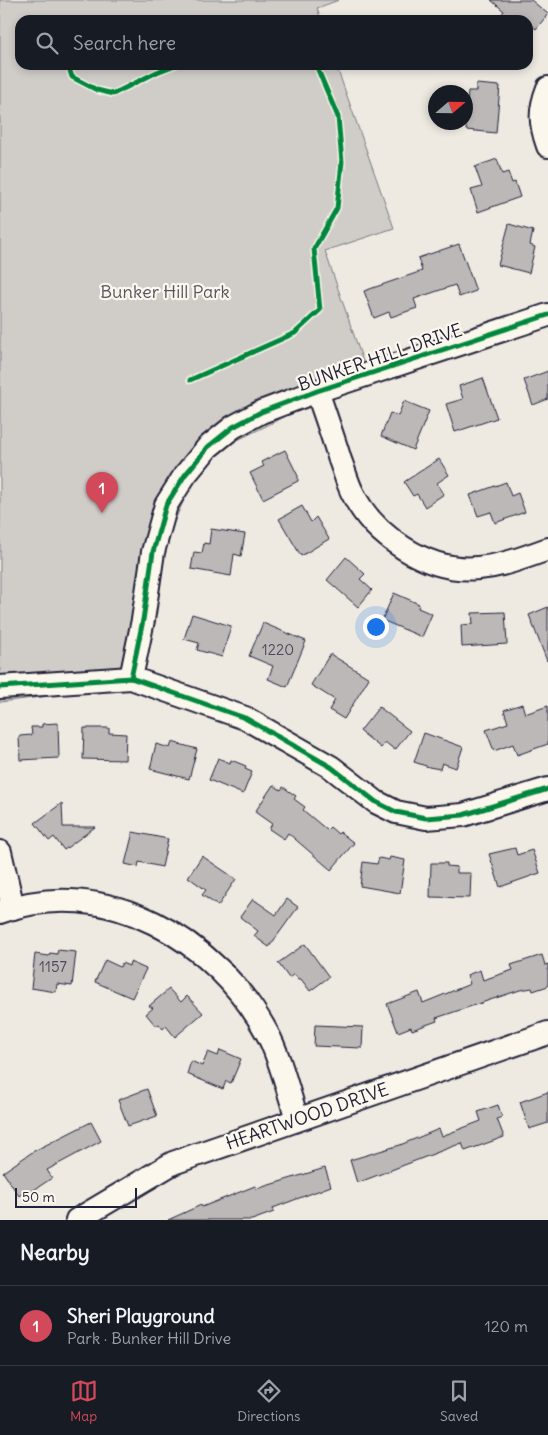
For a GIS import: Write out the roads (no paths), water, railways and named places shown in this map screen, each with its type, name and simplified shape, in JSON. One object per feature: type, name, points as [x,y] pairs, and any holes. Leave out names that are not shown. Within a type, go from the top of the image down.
[{"type":"street","points":[[548,88],[542,103],[541,127],[548,146]]},
{"type":"street","name":"BUNKER HILL DRIVE","points":[[131,678],[143,620],[153,552],[166,505],[185,475],[208,447],[233,427],[261,412],[317,391],[548,315]]},
{"type":"street","points":[[317,391],[352,493],[380,531],[398,544],[420,557],[447,566],[478,569],[548,549]]},
{"type":"street","points":[[0,687],[131,678],[245,718],[331,767],[376,802],[396,812],[426,818],[463,815],[548,789]]},
{"type":"street","points":[[0,852],[6,910],[63,901],[121,909],[186,940],[234,983],[268,1033],[297,1119]]},
{"type":"street","name":"HEARTWOOD DRIVE","points":[[77,1220],[172,1163],[548,1033]]},
{"type":"place","name":"Sheri Playground","points":[[102,513]]},
{"type":"park label","name":"Bunker Hill Park","points":[[165,291]]}]
